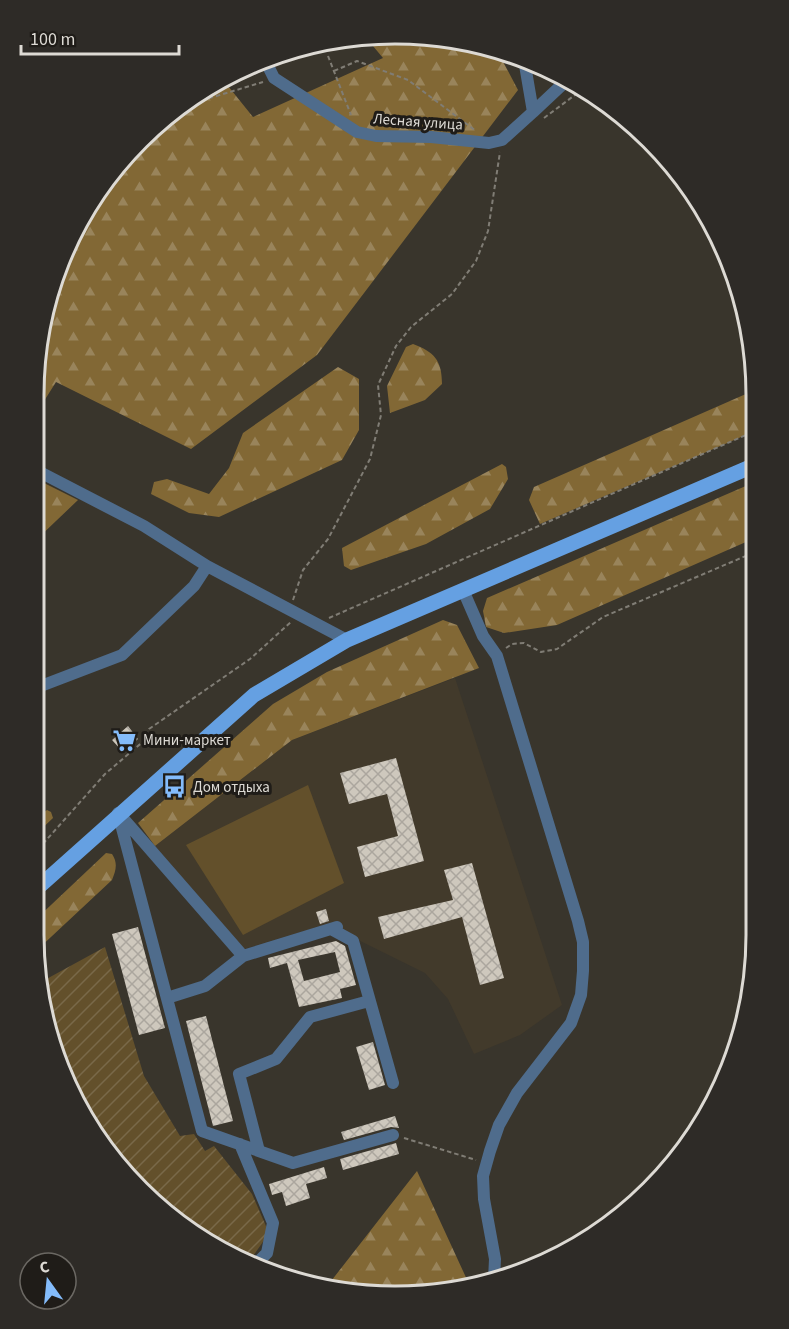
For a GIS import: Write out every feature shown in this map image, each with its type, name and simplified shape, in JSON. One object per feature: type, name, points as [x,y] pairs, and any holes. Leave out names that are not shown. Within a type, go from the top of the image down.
[{"type":"main road","points":[[44,882],[118,813],[254,695],[347,640],[746,469]]},
{"type":"street","points":[[268,67],[274,78]]},
{"type":"street","points":[[526,69],[538,115]]},
{"type":"street","name":"Лесная улица","points":[[274,78],[357,132],[376,136],[431,137],[489,143],[502,140],[538,115],[561,86]]},
{"type":"street","points":[[44,474],[144,526],[207,566],[296,611],[347,640]]},
{"type":"street","points":[[44,685],[122,656],[194,586],[207,566]]},
{"type":"street","points":[[463,590],[483,636],[497,656],[583,942],[581,995],[571,1023],[517,1093],[500,1125],[486,1163],[483,1176],[484,1199],[495,1259],[494,1271]]},
{"type":"street","points":[[118,813],[243,956]]},
{"type":"street","points":[[118,813],[202,1131],[293,1163],[393,1135]]},
{"type":"street","points":[[167,998],[205,986],[243,956],[334,928],[352,941],[393,1083]]},
{"type":"street","points":[[259,1151],[239,1074],[276,1059],[310,1017],[369,1001]]},
{"type":"street","points":[[240,1144],[273,1223],[267,1253],[261,1259]]},
{"type":"path","points":[[328,56],[357,132]]},
{"type":"path","points":[[334,71],[357,61],[408,80],[469,125],[489,143]]},
{"type":"path","points":[[205,99],[274,78]]},
{"type":"path","points":[[538,115],[575,94]]},
{"type":"path","points":[[44,843],[105,774],[146,740],[149,729],[250,659],[296,611],[303,570],[328,539],[370,459],[381,415],[378,385],[396,346],[411,327],[452,294],[476,261],[488,231],[502,140]]},
{"type":"path","points":[[316,623],[433,575],[540,524],[746,435]]},
{"type":"path","points":[[497,656],[512,644],[524,643],[541,652],[557,649],[603,617],[746,556]]},
{"type":"path","points":[[393,1135],[486,1163]]},
{"type":"shaded area","points":[[455,678],[562,1005],[520,1035],[474,1054],[448,999],[425,973],[338,930],[335,922],[244,949],[155,846],[292,740]]},
{"type":"shaded area","points":[[308,785],[344,883],[243,935],[186,845]]},
{"type":"shaded area","points":[[105,947],[144,1076],[180,1136],[194,1134],[205,1151],[214,1146],[252,1194],[269,1233],[253,1256],[219,1238],[181,1213],[146,1183],[116,1148],[91,1110],[70,1069],[55,1025],[47,979]]},
{"type":"green space","points":[[371,44],[417,44],[485,55],[502,61],[518,90],[317,355],[191,449],[56,382],[44,401],[44,372],[50,326],[70,260],[103,199],[146,146],[181,116],[228,86],[253,117],[383,58]]},
{"type":"green space","points":[[413,344],[426,350],[435,358],[442,376],[442,384],[425,400],[390,413],[387,386],[406,347]]},
{"type":"green space","points":[[338,367],[359,379],[359,430],[342,460],[219,517],[189,513],[151,494],[154,482],[167,479],[209,494],[229,468],[243,433]]},
{"type":"green space","points":[[746,394],[746,435],[540,524],[529,500],[534,487]]},
{"type":"green space","points":[[502,464],[506,467],[508,479],[490,509],[426,544],[351,570],[344,566],[342,548]]},
{"type":"green space","points":[[44,483],[78,500],[44,532]]},
{"type":"green space","points":[[746,486],[746,542],[557,625],[504,633],[486,627],[483,611],[487,598]]},
{"type":"green space","points":[[443,620],[457,625],[479,668],[292,740],[155,846],[138,823],[273,704],[327,672]]},
{"type":"green space","points":[[47,810],[51,812],[53,818],[44,827],[44,812]]},
{"type":"green space","points":[[106,853],[112,854],[116,864],[112,880],[44,944],[44,912]]},
{"type":"green space","points":[[417,1171],[466,1278],[394,1286],[332,1280]]},
{"type":"building","name":"Мини-маркет","points":[[128,726],[138,739],[123,752],[112,740]]},
{"type":"building","points":[[396,758],[424,861],[365,877],[357,847],[398,836],[387,794],[349,804],[340,773]]},
{"type":"building","points":[[472,863],[504,978],[480,985],[462,917],[384,939],[378,917],[453,900],[444,870]]},
{"type":"building","points":[[326,909],[329,921],[320,924],[316,912]]},
{"type":"building","points":[[138,927],[165,1028],[139,1035],[112,934]]},
{"type":"building","points":[[336,941],[345,946],[356,985],[340,989],[342,998],[299,1007],[287,963],[270,968],[268,958]],"holes":[[[335,952],[340,972],[304,981],[298,960]]]},
{"type":"building","points":[[206,1016],[233,1121],[213,1126],[186,1021]]},
{"type":"building","points":[[373,1042],[385,1085],[369,1090],[356,1047]]},
{"type":"building","points":[[395,1116],[399,1128],[391,1127],[344,1140],[341,1132]]},
{"type":"building","points":[[396,1143],[399,1154],[343,1170],[340,1159]]},
{"type":"building","points":[[324,1167],[327,1178],[306,1184],[310,1198],[286,1206],[282,1192],[272,1195],[269,1184]]},
{"type":"place","name":"Мини-маркет","points":[[125,740]]},
{"type":"place","name":"Дом отдыха","points":[[175,787]]}]
